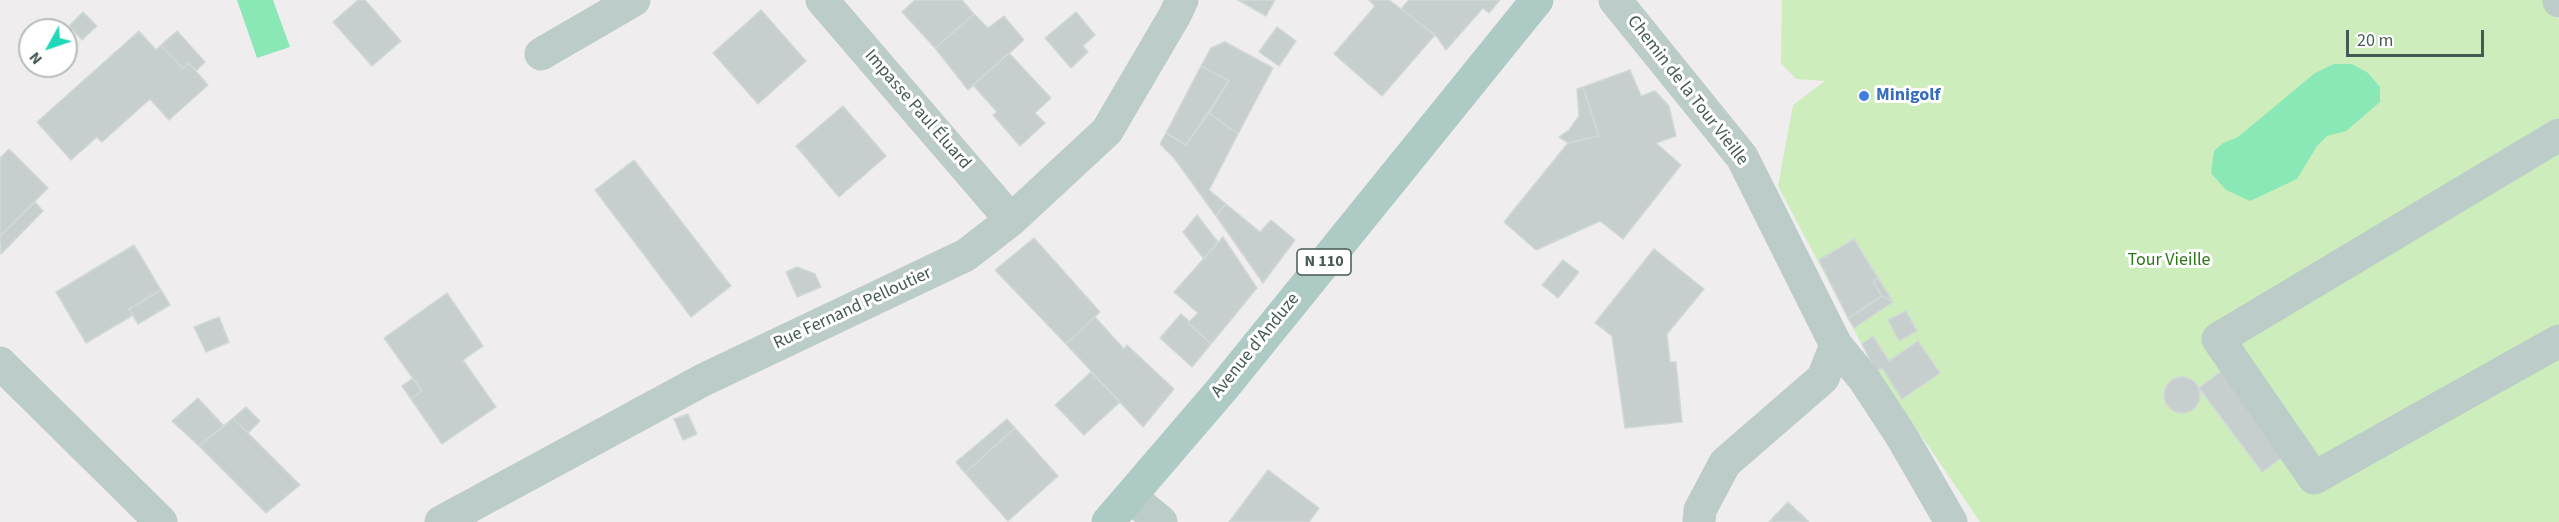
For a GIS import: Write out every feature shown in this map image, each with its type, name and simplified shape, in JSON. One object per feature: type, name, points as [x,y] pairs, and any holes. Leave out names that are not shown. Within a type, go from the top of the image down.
[{"type":"main road","name":"Avenue d'Anduze","points":[[1108,522],[1223,388],[1388,181],[1537,0]]},
{"type":"street","points":[[541,54],[634,0]]},
{"type":"street","name":"Impasse Paul Éluard","points":[[822,0],[1011,220]]},
{"type":"street","name":"Rue Fernand Pelloutier","points":[[441,522],[703,380],[966,255],[1011,220],[1107,131],[1182,0]]},
{"type":"street","name":"Chemin de la Tour Vieille","points":[[1615,0],[1742,157],[1836,345],[1864,379],[1896,428],[1951,522]]},
{"type":"street","points":[[2559,135],[2218,339],[2314,478],[2559,341]]},
{"type":"street","points":[[1699,522],[1700,510],[1725,464],[1823,378],[1836,345]]},
{"type":"street","points":[[0,363],[161,522]]},
{"type":"street","points":[[1131,497],[1161,522]]},
{"type":"green space","name":"Tour Vieille","points":[[1782,0],[2545,0],[2559,20],[2559,522],[1980,522],[1871,362],[1778,186],[1793,105],[1825,81],[1796,79],[1781,63]]},
{"type":"shaded area","points":[[237,0],[273,0],[290,47],[257,58]]},
{"type":"shaded area","points":[[2334,64],[2352,64],[2368,73],[2380,87],[2380,102],[2346,131],[2327,136],[2317,146],[2297,179],[2250,201],[2226,190],[2211,173],[2214,151],[2223,143],[2238,137],[2315,73]]},
{"type":"building","points":[[358,0],[365,0],[401,41],[372,66],[333,22]]},
{"type":"building","points":[[915,0],[962,0],[974,14],[935,48],[902,12]]},
{"type":"building","points":[[1238,0],[1275,0],[1266,16]]},
{"type":"building","points":[[1369,0],[1389,0],[1435,35],[1382,96],[1334,54],[1375,6]]},
{"type":"building","points":[[1409,0],[1500,0],[1489,13],[1483,8],[1446,50],[1437,37],[1401,9]]},
{"type":"building","points":[[761,10],[806,61],[758,104],[713,53]]},
{"type":"building","points":[[83,12],[97,26],[82,40],[78,36],[77,18]]},
{"type":"building","points":[[1076,12],[1095,35],[1083,46],[1088,52],[1071,68],[1045,38]]},
{"type":"building","points":[[974,14],[988,28],[1004,16],[1024,40],[968,90],[935,48]]},
{"type":"building","points":[[1277,27],[1296,41],[1279,66],[1259,52]]},
{"type":"building","points":[[139,31],[156,50],[161,45],[183,69],[189,63],[208,85],[169,120],[150,99],[102,142],[97,137],[71,160],[37,122]]},
{"type":"building","points":[[177,31],[205,62],[196,71],[189,63],[183,69],[161,45]]},
{"type":"building","points":[[1225,42],[1273,68],[1238,134],[1209,113],[1229,81],[1201,66],[1211,48]]},
{"type":"building","points":[[1009,53],[1051,98],[1035,113],[1045,123],[1020,146],[993,115],[997,112],[973,85]]},
{"type":"building","points":[[1201,66],[1229,81],[1186,145],[1166,133]]},
{"type":"building","points":[[1630,70],[1641,96],[1655,91],[1669,106],[1676,136],[1656,143],[1681,165],[1623,239],[1600,221],[1536,250],[1504,222],[1568,143],[1599,136],[1583,87]]},
{"type":"building","points":[[1583,87],[1599,136],[1568,143],[1559,137],[1569,130],[1579,116],[1577,89]]},
{"type":"building","points":[[843,106],[886,156],[839,197],[796,146]]},
{"type":"building","points":[[1209,113],[1238,134],[1209,190],[1226,204],[1216,216],[1174,158],[1160,144],[1166,133],[1186,145]]},
{"type":"building","points":[[9,149],[48,188],[0,236],[0,158]]},
{"type":"building","points":[[634,160],[731,286],[691,317],[595,190]]},
{"type":"building","points":[[35,202],[43,211],[1,254],[0,236]]},
{"type":"building","points":[[1226,204],[1260,232],[1271,220],[1295,240],[1263,283],[1216,216]]},
{"type":"building","points":[[1197,215],[1218,242],[1204,259],[1183,232]]},
{"type":"building","points":[[1223,237],[1257,288],[1211,344],[1188,323],[1198,313],[1174,292]]},
{"type":"building","points":[[1034,238],[1100,312],[1066,344],[995,270]]},
{"type":"building","points":[[1854,239],[1878,278],[1873,282],[1882,296],[1848,318],[1819,260]]},
{"type":"building","points":[[134,245],[161,290],[129,309],[133,315],[86,343],[56,292]]},
{"type":"building","points":[[1654,249],[1704,289],[1667,334],[1670,362],[1676,362],[1682,422],[1625,428],[1612,336],[1595,323]]},
{"type":"building","points":[[1563,260],[1579,272],[1558,298],[1542,285]]},
{"type":"building","points":[[797,267],[815,274],[821,287],[797,297],[786,272]]},
{"type":"building","points":[[1878,278],[1893,302],[1882,296],[1873,282]]},
{"type":"building","points":[[161,290],[170,305],[138,324],[129,309]]},
{"type":"building","points":[[447,293],[483,346],[463,360],[496,407],[442,444],[411,399],[422,391],[384,338]]},
{"type":"building","points":[[1882,296],[1893,302],[1854,328],[1848,318]]},
{"type":"building","points":[[1906,311],[1917,331],[1899,341],[1888,320]]},
{"type":"building","points":[[1181,314],[1211,344],[1192,367],[1160,338]]},
{"type":"building","points":[[219,317],[229,342],[206,352],[194,327]]},
{"type":"building","points":[[1095,317],[1124,349],[1127,345],[1174,389],[1143,427],[1066,344]]},
{"type":"building","points":[[1873,336],[1889,361],[1918,341],[1940,373],[1902,399],[1882,368],[1877,370],[1871,362],[1862,344]]},
{"type":"building","points":[[2233,362],[2295,448],[2262,472],[2199,388]]},
{"type":"building","points":[[1091,372],[1120,402],[1084,435],[1055,405]]},
{"type":"building","points":[[2182,377],[2195,382],[2200,395],[2195,408],[2182,413],[2169,408],[2164,395],[2169,382]]},
{"type":"building","points":[[413,378],[422,391],[411,399],[402,386]]},
{"type":"building","points":[[198,398],[224,426],[199,446],[172,421]]},
{"type":"building","points":[[246,407],[260,421],[248,433],[233,418]]},
{"type":"building","points":[[688,414],[697,434],[683,440],[674,419]]},
{"type":"building","points":[[233,418],[300,485],[266,513],[199,446]]},
{"type":"building","points":[[1007,419],[1015,428],[965,473],[956,462]]},
{"type":"building","points":[[1015,428],[1058,476],[1008,521],[965,473]]},
{"type":"building","points":[[1268,470],[1319,508],[1309,522],[1229,522]]},
{"type":"building","points":[[1788,502],[1809,522],[1769,522]]},
{"type":"place","name":"Minigolf","points":[[1864,96]]}]
